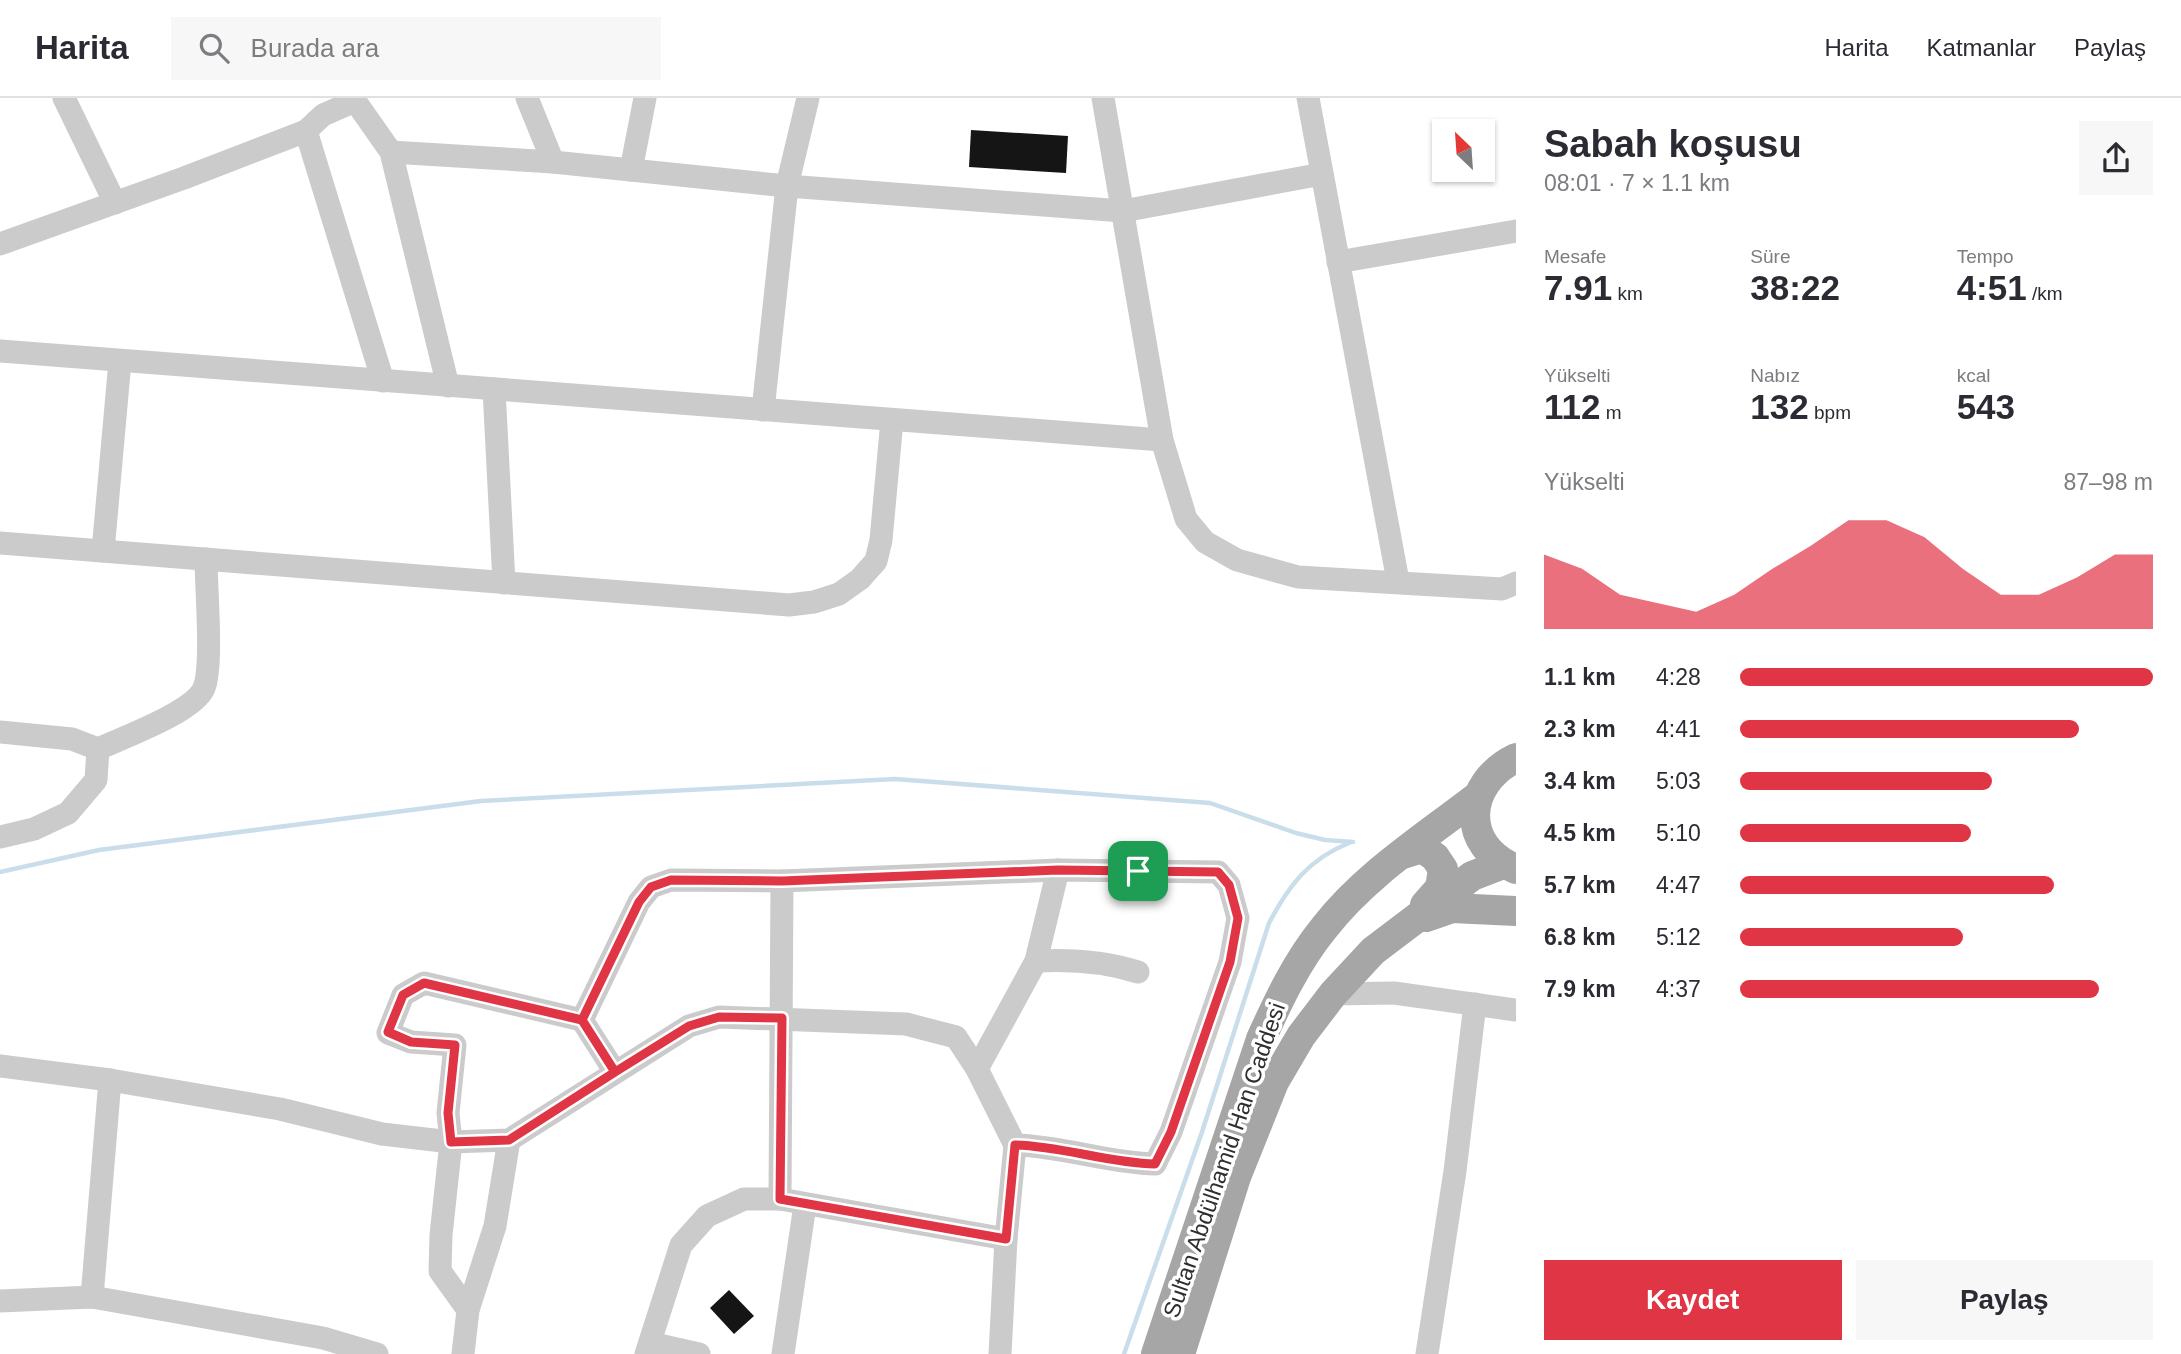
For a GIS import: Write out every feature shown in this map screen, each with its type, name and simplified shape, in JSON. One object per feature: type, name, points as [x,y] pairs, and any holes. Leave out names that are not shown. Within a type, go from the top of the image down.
[{"type":"main road","name":"Sultan Abdülhamid Han Caddesi","points":[[1156,1354],[1261,1039],[1280,996],[1323,928],[1365,884],[1478,796],[1486,779],[1493,772],[1516,758]]},
{"type":"main road","points":[[1478,796],[1475,815],[1478,834],[1488,851],[1512,868]]},
{"type":"main road","points":[[1403,854],[1422,848],[1435,857],[1443,869],[1440,888],[1409,923]]},
{"type":"main road","name":"Sultan Abdülhamid Han Caddesi","points":[[1180,1354],[1236,1177],[1274,1082],[1301,1036],[1333,994],[1373,951],[1472,876],[1512,868]]},
{"type":"main road","points":[[1409,923],[1452,908],[1516,911]]},
{"type":"street","points":[[64,98],[114,203]]},
{"type":"street","points":[[527,98],[553,162]]},
{"type":"street","points":[[631,170],[645,98]]},
{"type":"street","points":[[763,410],[787,186],[808,98]]},
{"type":"street","points":[[1103,98],[1162,440],[1186,519],[1205,542],[1237,559],[1298,577],[1502,589],[1516,583]]},
{"type":"street","points":[[1308,98],[1398,581]]},
{"type":"street","points":[[383,381],[306,131],[316,106],[354,100],[391,152],[448,386]]},
{"type":"street","points":[[0,244],[306,131]]},
{"type":"street","points":[[391,152],[553,162],[787,186],[1123,211],[1322,174]]},
{"type":"street","points":[[1338,262],[1516,231]]},
{"type":"street","points":[[0,351],[1162,440]]},
{"type":"street","points":[[103,551],[120,360]]},
{"type":"street","points":[[494,389],[504,583]]},
{"type":"street","points":[[0,543],[789,605],[814,602],[839,594],[860,579],[877,561],[892,420]]},
{"type":"street","points":[[0,732],[72,740],[98,749],[190,705],[204,690],[208,669],[206,559]]},
{"type":"street","points":[[0,837],[34,829],[68,813],[96,780],[98,749]]},
{"type":"street","points":[[977,1069],[1035,961],[1058,870]]},
{"type":"street","points":[[582,1020],[639,902],[651,887],[671,880],[782,881],[1058,870],[1218,872],[1229,885],[1238,918],[1230,962],[1171,1132],[1155,1164],[1135,1164],[1041,1146],[1015,1145]]},
{"type":"street","points":[[780,1199],[782,881]]},
{"type":"street","points":[[1035,961],[1069,959],[1112,964],[1138,972]]},
{"type":"street","points":[[468,1310],[440,1271],[440,1235],[451,1142],[448,1113],[455,1045],[411,1042],[388,1032],[403,995],[424,983],[582,1020],[615,1072]]},
{"type":"street","points":[[1333,994],[1394,993],[1516,1010]]},
{"type":"street","points":[[1427,1354],[1455,1171],[1475,1004]]},
{"type":"street","points":[[0,1066],[110,1080],[280,1110],[382,1134],[451,1142],[509,1140],[689,1026],[719,1017],[906,1024],[956,1037],[977,1069],[1015,1145],[1006,1239],[1000,1354]]},
{"type":"street","points":[[92,1297],[110,1080]]},
{"type":"street","points":[[463,1354],[468,1310],[495,1226],[509,1140]]},
{"type":"street","points":[[699,1354],[648,1349],[681,1245],[707,1216],[744,1199],[780,1199],[1006,1239]]},
{"type":"street","points":[[783,1354],[805,1205]]},
{"type":"street","points":[[0,1301],[92,1297],[323,1346],[377,1354]]},
{"type":"building","points":[[971,130],[1068,136],[1066,173],[969,167]]},
{"type":"building","points":[[729,1290],[754,1316],[734,1334],[710,1308]]},
{"type":"waterway","points":[[0,872],[99,850],[481,801],[895,779],[1210,803],[1296,833],[1325,840],[1353,842]]},
{"type":"waterway","points":[[1124,1354],[1202,1132],[1269,923],[1284,897],[1311,865],[1349,843]]},
{"type":"route","points":[[1138,871],[1058,870],[782,881],[671,880],[651,887],[639,902],[582,1020],[615,1072],[509,1140],[451,1142],[448,1113],[455,1045],[411,1042],[388,1032],[403,995],[424,983],[582,1020],[615,1072],[689,1026],[719,1017],[782,1018],[780,1199],[1006,1239],[1015,1145],[1041,1146],[1135,1164],[1155,1164],[1171,1132],[1230,962],[1238,918],[1229,885],[1218,872],[1138,871]]}]
